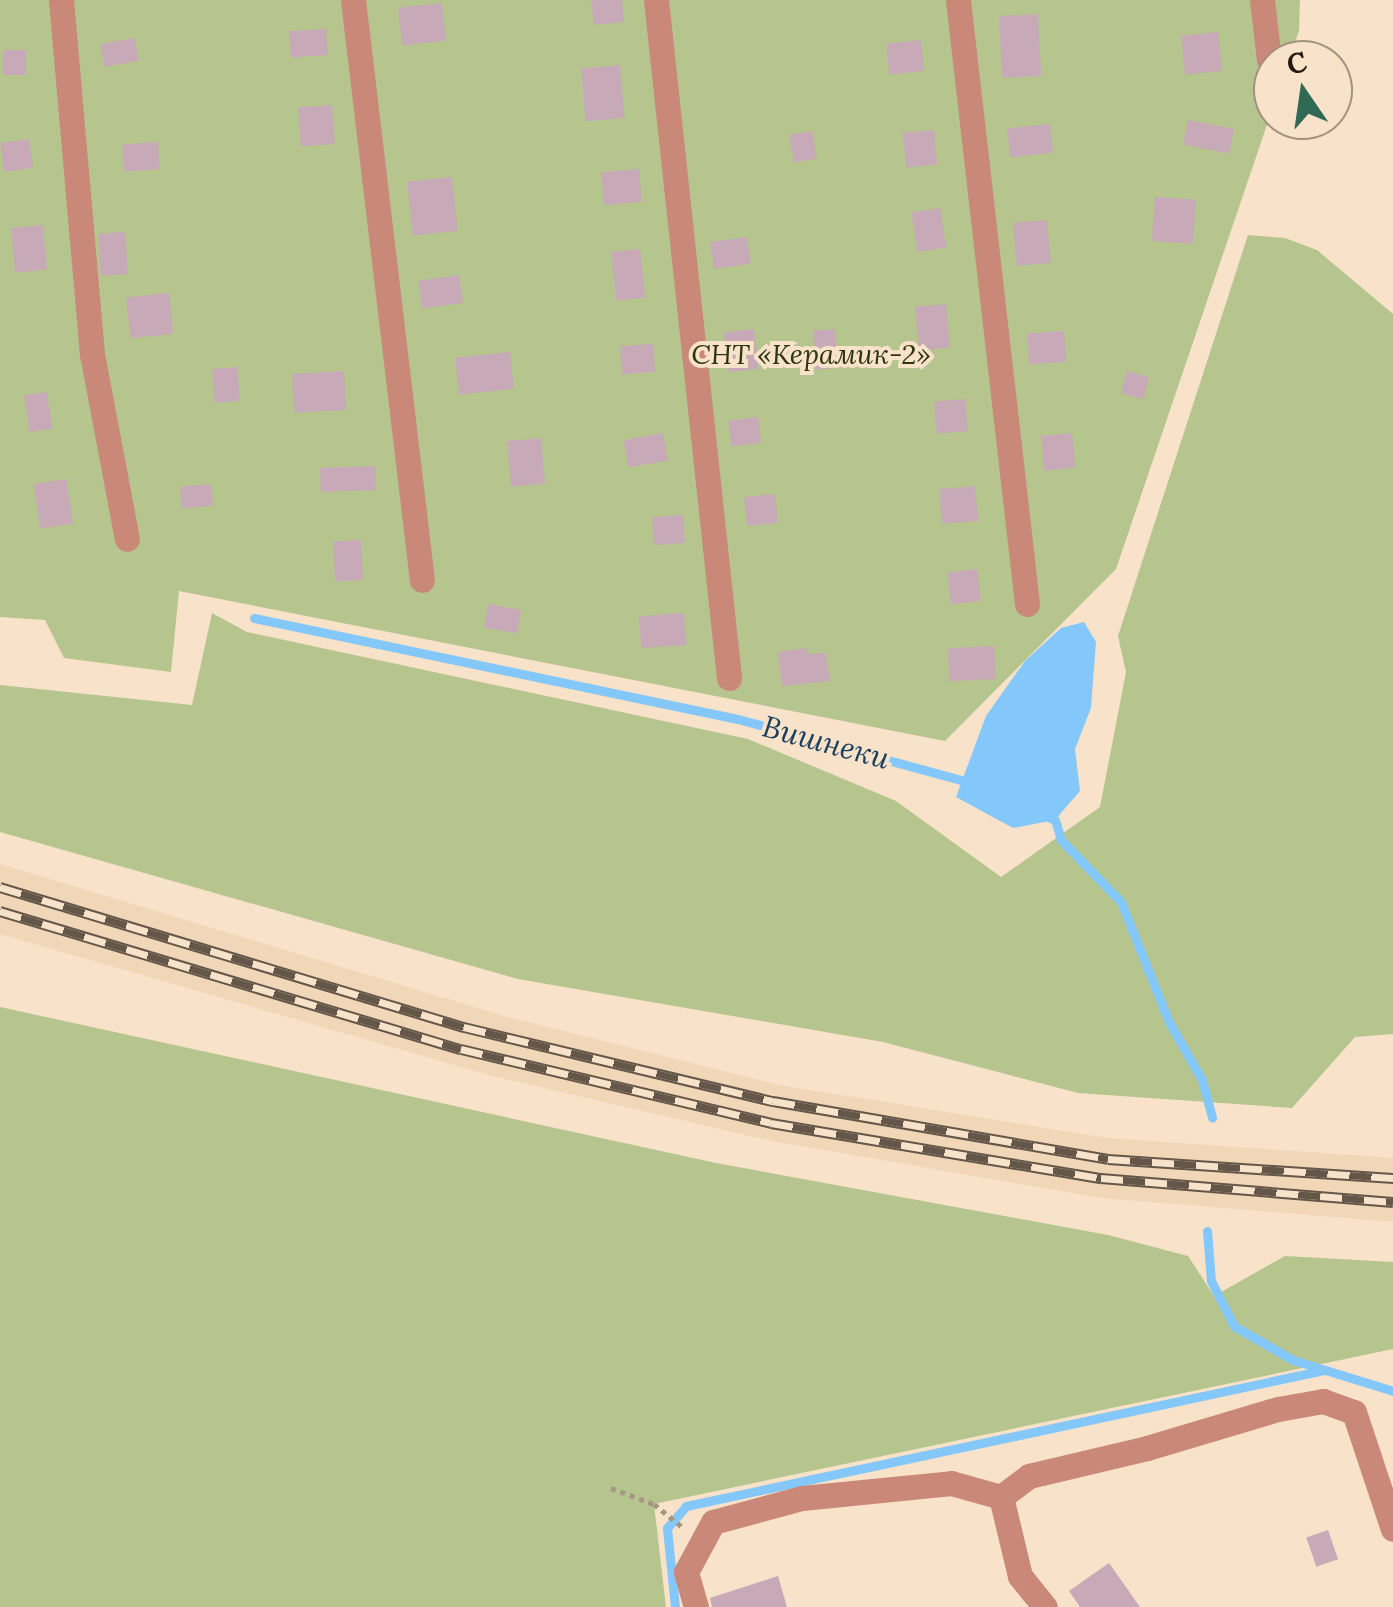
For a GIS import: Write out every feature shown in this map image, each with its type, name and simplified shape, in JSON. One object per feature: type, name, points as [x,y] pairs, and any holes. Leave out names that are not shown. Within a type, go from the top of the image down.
[{"type":"lane","points":[[61,0],[92,354],[127,539]]},
{"type":"lane","points":[[353,0],[422,580]]},
{"type":"lane","points":[[656,0],[730,678]]},
{"type":"lane","points":[[958,0],[1027,604]]},
{"type":"lane","points":[[1262,0],[1267,40]]},
{"type":"lane","points":[[1000,1497],[1029,1476],[1147,1448],[1278,1408],[1323,1400],[1354,1412],[1393,1530]]},
{"type":"lane","points":[[696,1607],[686,1572],[714,1522],[802,1498],[952,1483],[1000,1497]]},
{"type":"lane","points":[[1000,1497],[1020,1576],[1045,1607]]},
{"type":"path","points":[[611,1488],[654,1504],[673,1520]]},
{"type":"shaded area","points":[[0,864],[504,1016],[779,1085],[1108,1138],[1393,1158],[1393,1222],[1102,1198],[772,1141],[489,1075],[0,934]]},
{"type":"green space","name":"СНТ «Керамик-2»","points":[[0,0],[1300,0],[1296,40],[1253,40],[1253,140],[1262,140],[1116,569],[945,741],[179,591],[171,672],[64,658],[45,620],[0,617]]},
{"type":"green space","points":[[1248,235],[1285,238],[1317,250],[1393,314],[1393,1034],[1355,1037],[1292,1108],[1078,1093],[883,1042],[518,979],[0,832],[0,685],[192,705],[212,613],[247,632],[748,739],[896,801],[1001,877],[1100,807],[1126,672],[1118,636]]},
{"type":"green space","points":[[0,1007],[716,1163],[1108,1235],[1188,1256],[1214,1296],[1285,1256],[1393,1262],[1393,1349],[654,1504],[666,1607],[0,1607]]},
{"type":"water","points":[[1084,622],[1096,642],[1091,708],[1075,749],[1080,791],[1055,820],[1013,828],[956,797],[986,716],[1025,661],[1061,628]]},
{"type":"building","points":[[591,0],[622,0],[624,22],[594,25]]},
{"type":"building","points":[[442,3],[446,41],[402,45],[398,8]]},
{"type":"building","points":[[1038,14],[1041,76],[1002,78],[999,16]]},
{"type":"building","points":[[326,29],[328,55],[291,58],[289,32]]},
{"type":"building","points":[[1218,32],[1222,71],[1185,75],[1181,36]]},
{"type":"building","points":[[135,38],[139,61],[105,67],[101,44]]},
{"type":"building","points":[[921,40],[924,71],[889,74],[886,44]]},
{"type":"building","points":[[3,50],[26,50],[26,75],[3,75]]},
{"type":"building","points":[[620,65],[625,118],[586,121],[581,68]]},
{"type":"building","points":[[332,105],[335,144],[301,146],[298,107]]},
{"type":"building","points":[[1188,120],[1234,129],[1229,154],[1183,145]]},
{"type":"building","points":[[1050,124],[1053,153],[1010,157],[1007,128]]},
{"type":"building","points":[[934,130],[937,165],[906,168],[903,133]]},
{"type":"building","points":[[812,131],[817,159],[794,163],[789,135]]},
{"type":"building","points":[[29,139],[33,168],[4,172],[0,143]]},
{"type":"building","points":[[158,142],[160,169],[124,171],[122,145]]},
{"type":"building","points":[[639,169],[642,202],[604,205],[601,172]]},
{"type":"building","points":[[452,177],[458,231],[413,235],[407,182]]},
{"type":"building","points":[[1155,197],[1196,200],[1193,244],[1152,241]]},
{"type":"building","points":[[940,208],[946,248],[918,252],[911,213]]},
{"type":"building","points":[[1047,220],[1051,263],[1017,266],[1013,223]]},
{"type":"building","points":[[43,225],[47,270],[15,273],[11,228]]},
{"type":"building","points":[[125,232],[128,274],[101,276],[98,234]]},
{"type":"building","points":[[747,237],[751,264],[714,269],[710,242]]},
{"type":"building","points":[[640,249],[645,298],[616,301],[611,252]]},
{"type":"building","points":[[459,275],[463,303],[422,308],[418,281]]},
{"type":"building","points":[[169,293],[173,334],[131,338],[126,297]]},
{"type":"building","points":[[946,304],[950,348],[919,351],[915,307]]},
{"type":"building","points":[[754,329],[758,369],[728,372],[724,332]]},
{"type":"building","points":[[835,329],[838,368],[816,369],[813,331]]},
{"type":"building","points":[[1064,331],[1066,362],[1029,365],[1027,334]]},
{"type":"building","points":[[653,344],[655,372],[622,374],[620,346]]},
{"type":"building","points":[[510,352],[514,389],[459,395],[455,358]]},
{"type":"building","points":[[237,367],[240,401],[215,403],[212,369]]},
{"type":"building","points":[[344,371],[346,410],[294,413],[292,374]]},
{"type":"building","points":[[1127,371],[1149,377],[1143,399],[1121,393]]},
{"type":"building","points":[[47,392],[52,429],[29,432],[24,395]]},
{"type":"building","points":[[965,399],[968,431],[937,434],[934,402]]},
{"type":"building","points":[[758,417],[761,443],[731,446],[728,421]]},
{"type":"building","points":[[663,433],[668,461],[628,468],[624,440]]},
{"type":"building","points":[[1072,433],[1075,468],[1044,471],[1041,436]]},
{"type":"building","points":[[541,438],[545,484],[511,487],[507,441]]},
{"type":"building","points":[[375,466],[376,490],[321,492],[320,468]]},
{"type":"building","points":[[66,479],[73,523],[40,529],[33,484]]},
{"type":"building","points":[[211,484],[213,506],[182,509],[180,487]]},
{"type":"building","points":[[975,486],[978,521],[942,524],[939,489]]},
{"type":"building","points":[[775,494],[778,523],[747,526],[744,497]]},
{"type":"building","points":[[683,515],[685,543],[654,545],[652,517]]},
{"type":"building","points":[[361,540],[363,580],[335,581],[333,541]]},
{"type":"building","points":[[977,569],[981,601],[951,604],[947,573]]},
{"type":"building","points":[[488,604],[521,610],[517,634],[484,628]]},
{"type":"building","points":[[684,613],[686,645],[641,648],[639,616]]},
{"type":"building","points":[[994,646],[996,679],[950,681],[948,648]]},
{"type":"building","points":[[807,648],[808,654],[826,653],[830,681],[782,686],[778,652]]},
{"type":"building","points":[[1328,1530],[1338,1559],[1316,1567],[1306,1537]]},
{"type":"building","points":[[1109,1563],[1140,1607],[1080,1607],[1069,1591]]},
{"type":"building","points":[[778,1576],[787,1607],[712,1607],[710,1598]]},
{"type":"waterway","name":"Вишнеки","points":[[254,618],[738,719],[972,783]]},
{"type":"waterway","name":"Вишнеки","points":[[1046,816],[1055,820],[1061,840],[1121,902],[1169,1022],[1202,1080],[1212,1118]]},
{"type":"waterway","name":"Вишнеки","points":[[1207,1231],[1211,1281],[1234,1326],[1293,1360],[1393,1391]]},
{"type":"waterway","points":[[675,1607],[667,1528],[686,1506],[1324,1370]]},
{"type":"railway","points":[[0,887],[464,1027],[773,1101],[1108,1159],[1393,1178]]},
{"type":"railway","points":[[0,911],[461,1049],[771,1123],[1101,1178],[1393,1202]]}]
